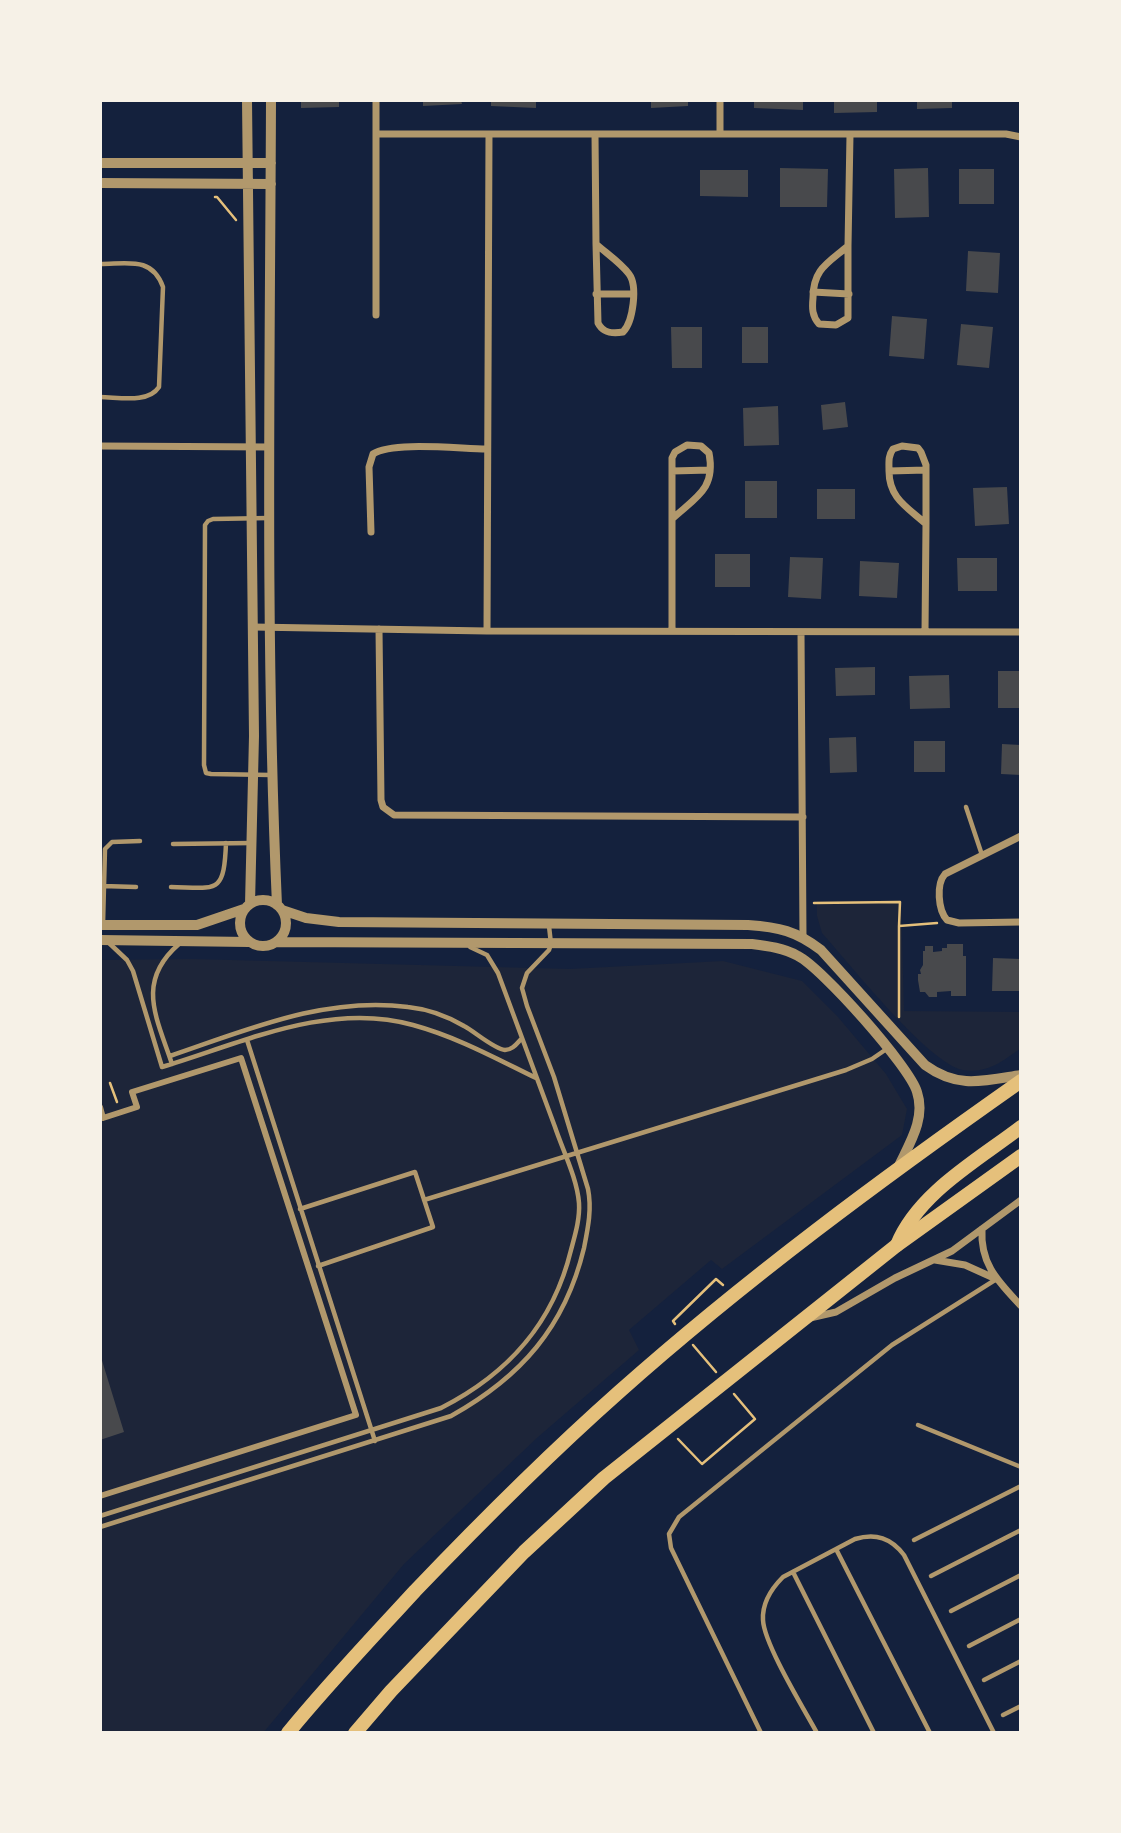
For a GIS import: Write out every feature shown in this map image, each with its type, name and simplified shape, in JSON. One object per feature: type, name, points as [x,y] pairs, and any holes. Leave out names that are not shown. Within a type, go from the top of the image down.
[{"type":"main road","points":[[288,1733],[354,1657],[485,1518],[610,1400],[734,1295],[898,1168],[1021,1081]]},
{"type":"main road","points":[[897,1245],[916,1210],[1021,1127]]},
{"type":"main road","points":[[355,1733],[391,1691],[524,1552],[604,1478],[666,1426],[897,1245],[1021,1156]]},
{"type":"street","points":[[247,100],[254,775],[253,844],[247,907],[240,923],[249,942]]},
{"type":"street","points":[[271,100],[271,775],[279,907],[286,924],[285,931],[276,942]]},
{"type":"street","points":[[376,100],[376,315]]},
{"type":"street","points":[[720,100],[720,134]]},
{"type":"street","points":[[376,134],[1006,134],[1021,137]]},
{"type":"street","points":[[487,631],[489,134]]},
{"type":"street","points":[[595,134],[596,294],[598,323],[615,334],[623,332],[631,322],[632,281],[628,272],[596,244]]},
{"type":"street","points":[[848,246],[816,274],[812,312],[819,324],[836,325],[848,318],[850,135]]},
{"type":"street","points":[[100,163],[271,163]]},
{"type":"street","points":[[100,183],[271,184]]},
{"type":"street","points":[[813,292],[849,294]]},
{"type":"street","points":[[596,294],[632,294]]},
{"type":"street","points":[[672,519],[706,488],[710,480],[710,456],[706,449],[687,445],[675,452],[671,471],[672,631]]},
{"type":"street","points":[[100,446],[270,447]]},
{"type":"street","points":[[925,632],[926,524],[926,470],[922,452],[913,446],[892,449],[889,457],[891,492],[926,524]]},
{"type":"street","points":[[371,532],[369,467],[373,454],[379,449],[486,449]]},
{"type":"street","points":[[671,471],[710,470]]},
{"type":"street","points":[[889,471],[926,470]]},
{"type":"street","points":[[253,627],[487,631],[1021,632]]},
{"type":"street","points":[[379,629],[381,800],[383,807],[394,815],[803,817]]},
{"type":"street","points":[[801,632],[803,937]]},
{"type":"street","points":[[1021,836],[941,877],[941,909],[947,920],[959,923],[1021,922]]},
{"type":"street","points":[[101,925],[197,925],[263,900],[306,918],[339,922],[548,922],[772,927],[803,937],[830,958],[925,1065],[941,1076],[958,1082],[977,1082],[1021,1075]]},
{"type":"street","points":[[103,940],[249,942],[262,946],[276,942],[752,944],[785,950],[812,966],[888,1048],[912,1080],[918,1093],[918,1124],[898,1168]]},
{"type":"street","points":[[100,1107],[103,1118],[137,1107],[132,1093],[241,1058],[356,1415],[100,1496]]},
{"type":"street","points":[[802,1320],[836,1312],[895,1278],[951,1251],[1021,1200]]},
{"type":"street","points":[[982,1229],[983,1255],[996,1279],[1021,1306]]},
{"type":"street","points":[[934,1259],[965,1265],[996,1279]]},
{"type":"lane","points":[[100,264],[136,263],[150,267],[158,274],[163,287],[159,387],[155,393],[143,397],[100,397]]},
{"type":"lane","points":[[270,518],[213,519],[205,525],[204,765],[206,773],[211,774],[271,775]]},
{"type":"lane","points":[[966,807],[982,855]]},
{"type":"lane","points":[[101,925],[105,849],[117,841],[140,841]]},
{"type":"lane","points":[[171,887],[211,887],[220,883],[225,873],[226,843]]},
{"type":"lane","points":[[173,844],[253,844]]},
{"type":"lane","points":[[103,887],[136,887]]},
{"type":"lane","points":[[100,1527],[451,1416],[497,1388],[546,1335],[572,1285],[588,1230],[590,1197],[554,1077],[527,1006],[523,988],[527,973],[541,960],[551,944],[548,922]]},
{"type":"lane","points":[[103,940],[118,949],[133,971],[162,1067],[319,1021],[383,1019],[411,1024],[454,1038],[537,1078]]},
{"type":"lane","points":[[172,1064],[153,1006],[152,990],[159,967],[168,953],[181,942]]},
{"type":"lane","points":[[100,1516],[441,1408],[462,1398],[505,1367],[523,1349],[552,1304],[568,1264],[576,1231],[579,1200],[495,966],[487,956],[461,943]]},
{"type":"lane","points":[[170,1056],[315,1009],[361,1004],[384,1004],[426,1010],[463,1025],[503,1049],[512,1048],[522,1038]]},
{"type":"lane","points":[[247,1040],[375,1441]]},
{"type":"lane","points":[[424,1200],[846,1070],[872,1059],[888,1048]]},
{"type":"lane","points":[[300,1209],[415,1172],[433,1227],[318,1266]]},
{"type":"lane","points":[[761,1733],[671,1548],[671,1528],[679,1517],[892,1345],[996,1279]]},
{"type":"lane","points":[[918,1425],[1021,1467]]},
{"type":"lane","points":[[914,1539],[1021,1486]]},
{"type":"lane","points":[[930,1576],[1021,1530]]},
{"type":"lane","points":[[817,1733],[770,1644],[763,1620],[768,1596],[774,1586],[793,1572],[855,1539],[877,1536],[897,1546],[995,1733]]},
{"type":"lane","points":[[836,1549],[930,1733]]},
{"type":"lane","points":[[793,1572],[874,1733]]},
{"type":"lane","points":[[951,1611],[1021,1575]]},
{"type":"lane","points":[[969,1646],[1021,1619]]},
{"type":"lane","points":[[984,1680],[1021,1661]]},
{"type":"lane","points":[[1003,1715],[1021,1706]]},
{"type":"path","points":[[803,903],[900,902],[897,1034]]},
{"type":"path","points":[[899,926],[934,925],[947,920]]},
{"type":"path","points":[[110,1083],[116,1098]]},
{"type":"path","points":[[681,1331],[673,1321],[716,1279]]},
{"type":"path","points":[[689,1341],[722,1380]]},
{"type":"path","points":[[666,1426],[702,1464],[755,1419],[730,1389]]},
{"type":"shaded area","points":[[901,900],[904,1011],[1021,1012],[1021,1048],[994,1065],[980,1070],[963,1070],[948,1064],[910,1032],[822,933],[817,916],[817,901]]},
{"type":"shaded area","points":[[193,959],[570,969],[723,961],[802,981],[838,1017],[886,1074],[907,1109],[902,1135],[722,1269],[711,1260],[629,1330],[639,1350],[538,1437],[404,1564],[263,1733],[100,1733],[100,960]]},
{"type":"building","points":[[301,100],[339,100],[339,107],[301,108]]},
{"type":"building","points":[[423,100],[461,100],[462,104],[423,106]]},
{"type":"building","points":[[491,100],[536,100],[536,108],[491,106]]},
{"type":"building","points":[[651,100],[688,100],[688,106],[651,108]]},
{"type":"building","points":[[754,100],[803,100],[803,110],[754,108]]},
{"type":"building","points":[[834,100],[877,100],[877,112],[834,113]]},
{"type":"building","points":[[917,100],[952,100],[952,108],[917,109]]},
{"type":"building","points":[[780,168],[828,169],[827,207],[780,207]]},
{"type":"building","points":[[928,168],[929,217],[895,218],[894,169]]},
{"type":"building","points":[[959,169],[994,169],[994,204],[959,204]]},
{"type":"building","points":[[700,170],[748,170],[748,197],[700,196]]},
{"type":"building","points":[[968,251],[1000,253],[998,293],[966,291]]},
{"type":"building","points":[[892,316],[927,319],[924,359],[889,356]]},
{"type":"building","points":[[961,324],[993,327],[989,368],[957,365]]},
{"type":"building","points":[[671,327],[702,327],[702,368],[672,368]]},
{"type":"building","points":[[742,327],[768,327],[768,363],[742,363]]},
{"type":"building","points":[[845,402],[848,427],[823,430],[821,405]]},
{"type":"building","points":[[778,406],[779,445],[744,446],[743,408]]},
{"type":"building","points":[[745,481],[777,481],[777,518],[745,518]]},
{"type":"building","points":[[1007,487],[1009,524],[975,526],[973,488]]},
{"type":"building","points":[[817,489],[855,489],[855,519],[817,519]]},
{"type":"building","points":[[715,554],[750,554],[750,587],[715,587]]},
{"type":"building","points":[[790,557],[823,558],[821,599],[788,597]]},
{"type":"building","points":[[957,558],[997,558],[997,591],[958,591]]},
{"type":"building","points":[[860,561],[899,563],[897,598],[859,596]]},
{"type":"building","points":[[875,667],[875,695],[836,696],[835,668]]},
{"type":"building","points":[[998,671],[1021,671],[1021,708],[998,708]]},
{"type":"building","points":[[949,675],[950,708],[910,709],[909,676]]},
{"type":"building","points":[[856,737],[857,772],[830,773],[829,738]]},
{"type":"building","points":[[914,741],[945,741],[945,772],[914,772]]},
{"type":"building","points":[[1002,744],[1021,745],[1021,775],[1001,774]]},
{"type":"building","points":[[947,944],[963,944],[963,956],[966,956],[966,996],[951,996],[951,991],[937,992],[937,997],[929,997],[925,992],[920,992],[918,980],[923,965],[923,951],[925,946],[933,946],[933,952],[942,951],[942,948],[947,948]]},
{"type":"building","points":[[993,958],[1021,959],[1021,991],[992,991]]},
{"type":"building","points":[[100,1354],[124,1432],[100,1440]]}]
